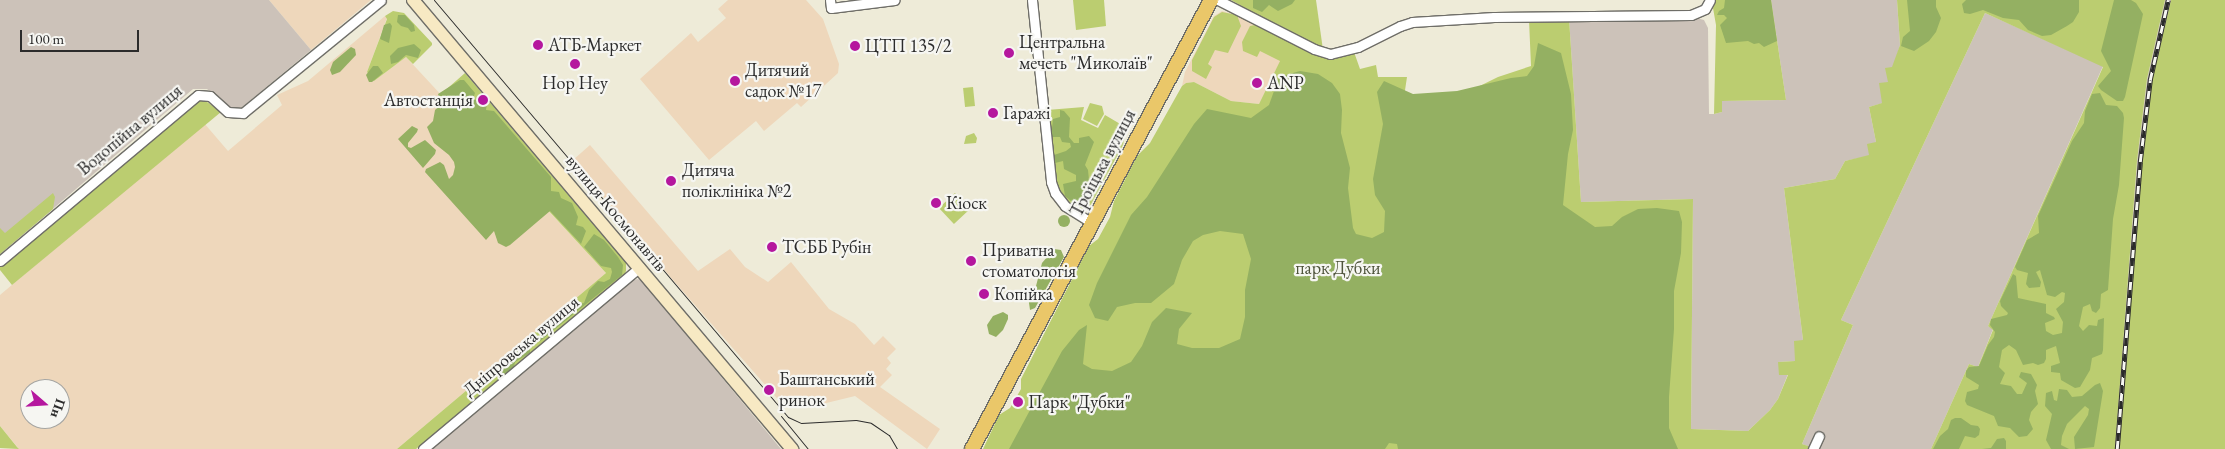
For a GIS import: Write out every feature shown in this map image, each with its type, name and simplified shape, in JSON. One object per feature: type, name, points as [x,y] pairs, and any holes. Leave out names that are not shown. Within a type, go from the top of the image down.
[{"type":"main road","name":"вулиця Космонавтів","points":[[413,0],[792,449]]},
{"type":"main road","name":"Троїцька вулиця","points":[[972,449],[1211,0]]},
{"type":"street","name":"Водопійна вулиця","points":[[0,261],[198,95],[210,96],[228,112],[244,113],[381,0]]},
{"type":"street","points":[[830,4],[895,0]]},
{"type":"street","points":[[1032,0],[1051,182],[1054,193],[1065,206],[1092,223]]},
{"type":"street","points":[[1218,0],[1314,49],[1330,54],[1348,52],[1412,22],[1494,17],[1690,15],[1705,9],[1710,0]]},
{"type":"street","name":"Дніпровська вулиця","points":[[423,449],[640,268]]},
{"type":"street","points":[[1813,449],[1820,436]]},
{"type":"shaded area","points":[[0,0],[269,0],[311,50],[241,108],[229,107],[207,89],[193,89],[0,254]]},
{"type":"shaded area","points":[[269,0],[371,0],[311,50]]},
{"type":"shaded area","name":"Дитячий садок №17","points":[[728,0],[806,0],[823,19],[839,64],[838,73],[801,107],[797,103],[764,131],[756,121],[709,160],[640,79],[691,33],[698,42],[726,18],[718,9]]},
{"type":"shaded area","points":[[1771,0],[1897,0],[1900,45],[1883,103],[1869,107],[1876,142],[1869,156],[1845,161],[1835,179],[1784,188],[1803,340],[1795,361],[1778,362],[1788,374],[1778,399],[1770,410],[1748,431],[1691,429],[1693,199],[1581,202],[1569,18],[1696,18],[1704,20],[1708,28],[1709,114],[1714,114],[1722,112],[1722,101],[1786,100]]},
{"type":"shaded area","points":[[2165,0],[2171,0],[2152,80],[2142,162],[2119,449],[2115,449],[2137,161],[2147,79]]},
{"type":"shaded area","points":[[1222,11],[1237,15],[1291,41],[1259,104],[1231,101],[1194,82],[1186,83],[1182,86],[1185,72],[1214,16]]},
{"type":"shaded area","points":[[1985,13],[2103,66],[1988,326],[1993,329],[1978,367],[1969,364],[1931,449],[1815,449],[1802,444],[1853,325],[1841,320]]},
{"type":"shaded area","points":[[385,16],[387,18],[367,72],[374,81],[406,57],[606,273],[397,449],[19,449],[0,426],[0,295],[204,123],[228,151],[282,105],[277,95],[308,81]]},
{"type":"shaded area","points":[[590,145],[698,271],[730,249],[745,267],[768,282],[791,262],[829,309],[855,324],[874,345],[883,336],[896,349],[887,358],[891,363],[886,369],[892,375],[880,387],[940,429],[927,449],[855,396],[810,407],[783,405],[672,279],[573,160]]},
{"type":"shaded area","points":[[638,279],[642,281],[781,449],[431,449],[628,281]]},
{"type":"green space","points":[[1073,0],[1104,0],[1106,26],[1076,30]]},
{"type":"green space","points":[[1231,0],[1316,0],[1323,50],[1252,12]]},
{"type":"green space","points":[[1253,0],[1295,0],[1292,4],[1278,11],[1269,5],[1262,12],[1253,8]]},
{"type":"green space","points":[[1715,0],[1771,0],[1786,100],[1722,101],[1722,112],[1714,114],[1716,25],[1713,8]]},
{"type":"green space","points":[[1725,0],[1771,0],[1777,41],[1764,47],[1759,43],[1754,44],[1748,41],[1726,43],[1720,25],[1727,18],[1724,15],[1717,15],[1724,8]]},
{"type":"green space","name":"парк Дубки","points":[[1897,0],[2165,0],[2147,79],[2137,161],[2115,449],[1931,449],[1969,364],[1978,367],[1993,330],[1988,326],[2103,67],[1985,13],[1841,320],[1853,325],[1802,444],[1811,447],[1810,449],[983,449],[999,415],[1010,408],[1021,389],[1021,379],[1089,246],[1098,239],[1110,217],[1114,201],[1137,156],[1150,143],[1182,86],[1186,83],[1194,82],[1231,101],[1259,104],[1281,59],[1280,61],[1260,51],[1257,57],[1243,51],[1242,42],[1250,26],[1255,25],[1313,52],[1354,52],[1360,69],[1376,65],[1378,77],[1407,77],[1404,97],[1429,111],[1498,77],[1531,66],[1529,20],[1569,18],[1581,202],[1693,199],[1691,429],[1748,431],[1770,410],[1778,399],[1788,375],[1779,375],[1778,362],[1795,361],[1794,341],[1803,340],[1784,188],[1835,179],[1845,161],[1869,155],[1867,144],[1876,142],[1869,107],[1882,103],[1879,83],[1888,82],[1885,68],[1892,67],[1900,45]]},
{"type":"green space","points":[[1907,0],[1936,0],[1936,7],[1941,18],[1936,32],[1929,41],[1914,51],[1901,46],[1903,37],[1910,31]]},
{"type":"green space","points":[[1966,0],[2079,0],[2079,12],[2073,22],[2067,26],[2051,35],[2042,36],[2028,30],[2019,20],[2003,18],[1983,10],[1970,14],[1964,13],[1962,4]]},
{"type":"green space","points":[[2114,0],[2131,0],[2136,3],[2143,14],[2123,101],[2117,101],[2098,86],[2111,71],[2101,51]]},
{"type":"green space","points":[[2171,0],[2225,0],[2225,449],[2119,449],[2142,162],[2152,80]]},
{"type":"green space","points":[[393,11],[404,13],[432,45],[413,64],[406,57],[374,81],[367,72],[387,19],[385,16]]},
{"type":"green space","points":[[1222,12],[1237,15],[1241,26],[1228,53],[1215,50],[1208,64],[1212,67],[1206,79],[1192,71],[1192,60],[1214,17]]},
{"type":"green space","points":[[398,15],[405,15],[414,25],[415,31],[411,32],[408,28],[401,26],[397,22]]},
{"type":"green space","points":[[390,23],[392,26],[389,43],[380,39],[384,25]]},
{"type":"green space","name":"парк Дубки","points":[[1538,43],[1561,53],[1571,94],[1573,130],[1568,154],[1563,205],[1595,227],[1612,226],[1622,217],[1638,209],[1657,208],[1679,211],[1682,222],[1681,253],[1674,291],[1674,329],[1669,397],[1669,428],[1678,449],[1398,449],[1397,444],[1389,443],[1385,449],[1009,449],[1062,351],[1079,330],[1087,325],[1083,364],[1092,369],[1112,371],[1131,362],[1142,346],[1152,322],[1166,308],[1192,313],[1179,329],[1177,344],[1192,348],[1219,348],[1240,339],[1245,317],[1245,290],[1251,259],[1243,234],[1220,231],[1203,235],[1193,241],[1182,260],[1174,284],[1151,303],[1135,303],[1117,307],[1108,321],[1095,318],[1089,305],[1097,283],[1131,215],[1147,197],[1194,124],[1207,109],[1251,118],[1269,105],[1279,77],[1300,71],[1318,74],[1332,83],[1340,94],[1342,110],[1341,133],[1350,168],[1348,188],[1353,228],[1356,234],[1372,238],[1384,232],[1385,211],[1375,195],[1373,179],[1383,124],[1377,92],[1384,81],[1413,94],[1457,91],[1527,76],[1534,66]]},
{"type":"green space","points":[[414,44],[421,50],[418,58],[406,55],[398,62],[391,64],[390,56],[398,48]]},
{"type":"green space","points":[[351,47],[355,49],[356,55],[340,72],[332,75],[330,70],[333,62]]},
{"type":"green space","points":[[373,66],[378,66],[383,73],[372,82],[369,82],[366,75]]},
{"type":"green space","points":[[465,73],[626,263],[626,271],[624,276],[416,449],[397,449],[606,273],[441,94]]},
{"type":"green space","points":[[460,80],[464,80],[475,93],[473,99],[487,103],[486,110],[494,111],[551,177],[551,191],[559,192],[561,198],[572,203],[578,217],[576,225],[583,227],[586,231],[581,244],[550,211],[506,247],[498,243],[494,231],[486,240],[425,172],[426,169],[440,162],[444,165],[449,179],[453,175],[454,162],[449,155],[434,143],[427,127],[433,121],[435,110],[441,104],[438,94]]},
{"type":"green space","points":[[973,87],[975,106],[965,107],[963,88]]},
{"type":"green space","points":[[2100,93],[2106,105],[2117,106],[2123,113],[2119,185],[2113,219],[2108,290],[2101,294],[2100,308],[2096,313],[2092,311],[2090,304],[2083,307],[2079,326],[2083,331],[2089,325],[2097,326],[2098,320],[2104,318],[2103,350],[2102,354],[2092,358],[2090,370],[2080,387],[2075,388],[2061,380],[2060,373],[2051,372],[2051,366],[2060,363],[2056,346],[2046,350],[2044,363],[2038,365],[2033,363],[2023,365],[2016,350],[2009,345],[2002,350],[1999,367],[2005,373],[2000,384],[2011,386],[2017,394],[2022,394],[2027,383],[2019,377],[2021,372],[2031,374],[2037,385],[2035,391],[2038,404],[2031,412],[2029,420],[2033,429],[2027,436],[2019,437],[2010,428],[1998,426],[1994,416],[1967,405],[1965,401],[1967,392],[1978,389],[1979,385],[1966,377],[1966,371],[1969,367],[1979,366],[1988,345],[1994,337],[1995,332],[1990,325],[1991,319],[2007,315],[2008,313],[2001,306],[2000,301],[2013,274],[2016,276],[2018,298],[2046,304],[2046,313],[2055,319],[2045,323],[2046,331],[2053,335],[2062,333],[2063,322],[2056,309],[2064,302],[2065,293],[2062,292],[2055,297],[2047,295],[2040,270],[2036,272],[2041,282],[2040,287],[2029,288],[2026,284],[2028,273],[2017,270],[2015,267],[2027,240],[2039,233],[2038,216],[2072,141],[2084,123],[2085,111],[2092,94]]},
{"type":"green space","points":[[203,99],[221,112],[12,285],[0,270],[0,265],[199,100]]},
{"type":"green space","points":[[1090,103],[1102,106],[1104,114],[1097,126],[1083,119]]},
{"type":"green space","points":[[1084,107],[1081,120],[1098,128],[1105,115],[1127,128],[1123,145],[1089,208],[1084,211],[1066,202],[1055,185],[1047,110]]},
{"type":"green space","points":[[1060,110],[1064,111],[1070,118],[1069,137],[1074,143],[1079,143],[1079,138],[1089,136],[1094,142],[1085,165],[1088,170],[1089,180],[1082,190],[1087,191],[1091,186],[1098,189],[1088,204],[1080,201],[1071,201],[1065,196],[1063,184],[1076,181],[1076,175],[1064,169],[1063,161],[1055,163],[1052,160],[1054,155],[1071,147],[1070,143],[1062,142],[1060,137],[1051,137],[1053,119],[1060,117]]},
{"type":"green space","points":[[412,126],[418,129],[408,143],[408,147],[411,148],[425,140],[436,150],[435,154],[423,168],[398,139]]},
{"type":"green space","points":[[974,133],[977,138],[976,143],[964,144],[966,136]]},
{"type":"green space","points":[[1116,143],[1119,144],[1119,154],[1112,155],[1109,154],[1108,147],[1109,144]]},
{"type":"green space","points":[[53,193],[55,197],[53,209],[0,254],[0,228],[5,233]]},
{"type":"green space","points":[[955,193],[970,209],[954,224],[939,208]]},
{"type":"green space","points":[[1064,215],[1070,221],[1064,227],[1058,221]]},
{"type":"green space","points":[[594,234],[604,240],[618,257],[623,265],[622,275],[539,342],[540,338],[546,333],[547,326],[569,306],[584,303],[589,290],[598,281],[604,282],[610,279],[611,268],[601,266],[584,247]]},
{"type":"green space","points":[[1054,249],[1061,250],[1064,257],[1035,308],[1030,310],[1028,296],[1036,286],[1042,263]]},
{"type":"green space","points":[[1003,312],[1008,315],[1008,319],[1003,330],[996,337],[989,334],[987,325],[993,316]]},
{"type":"green space","points":[[525,342],[530,344],[530,353],[515,362],[514,367],[498,378],[497,374],[506,360]]},
{"type":"green space","points":[[2100,383],[2103,391],[2094,447],[2075,449],[2074,437],[2088,415],[2089,409],[2085,406],[2067,424],[2062,436],[2061,445],[2069,449],[2051,449],[2046,440],[2052,414],[2045,406],[2046,393],[2052,391],[2054,400],[2057,401],[2059,389],[2067,390],[2072,397],[2082,396]]},
{"type":"green space","points":[[1961,418],[1971,425],[1978,426],[1980,429],[1979,435],[1975,438],[1965,436],[1959,449],[1933,449],[1940,436],[1948,429],[1951,420]]},
{"type":"green space","points":[[0,426],[17,447],[19,449],[0,448]]},
{"type":"green space","points":[[2004,438],[2006,449],[1982,449],[1991,448],[1997,439]]},
{"type":"tram line","points":[[434,0],[788,417],[801,423],[856,420],[871,423],[889,435],[897,449]]},
{"type":"tram line","points":[[781,416],[808,449]]},
{"type":"railway","points":[[2117,449],[2140,162],[2150,80],[2168,0]]},
{"type":"place","name":"АТБ-Маркет","points":[[538,45]]},
{"type":"place","name":"ЦТП 135/2","points":[[855,46]]},
{"type":"place","name":"Центральна мечеть \"Миколаїв\"","points":[[1009,53]]},
{"type":"place","name":"Hop Hey","points":[[575,64]]},
{"type":"place","name":"Дитячий садок №17","points":[[735,81]]},
{"type":"place","name":"ANP","points":[[1257,83]]},
{"type":"place","name":"Автостанція","points":[[483,100]]},
{"type":"place","name":"Гаражі","points":[[993,113]]},
{"type":"place","name":"Дитяча поліклініка №2","points":[[671,181]]},
{"type":"place","name":"Кіоск","points":[[936,203]]},
{"type":"place","name":"ТСББ Рубін","points":[[772,247]]},
{"type":"place","name":"Приватна стоматологія","points":[[971,261]]},
{"type":"place","name":"Копійка","points":[[984,294]]},
{"type":"place","name":"Баштанський ринок","points":[[769,390]]},
{"type":"place","name":"Парк \"Дубки\"","points":[[1018,402]]}]
